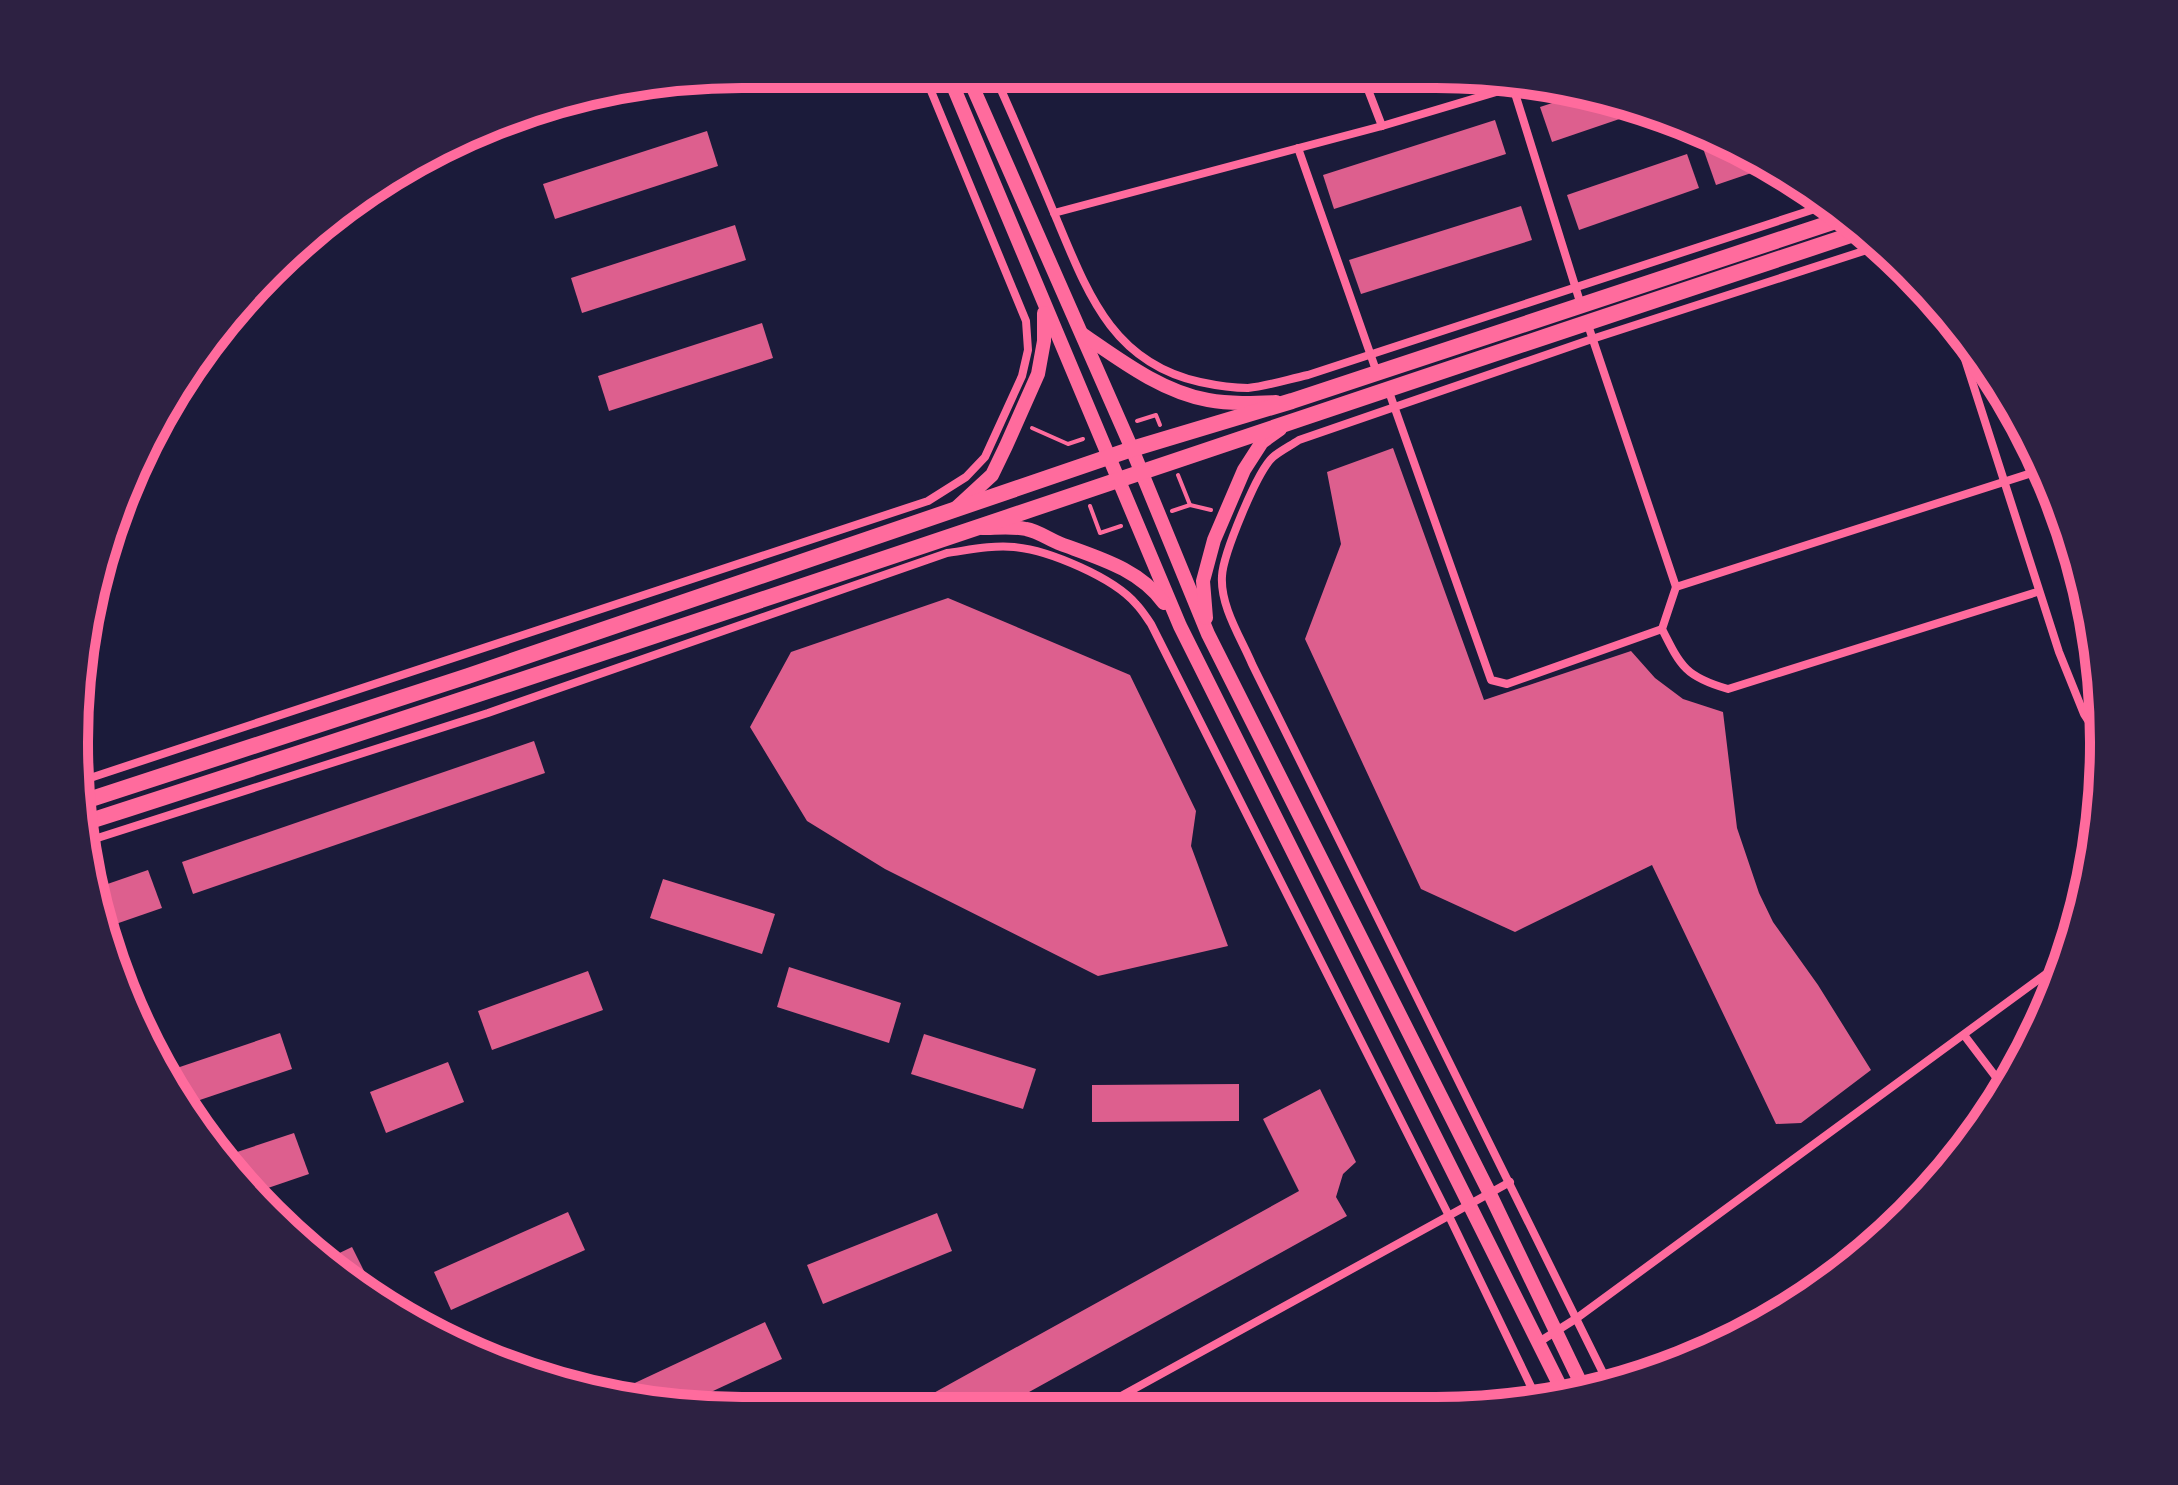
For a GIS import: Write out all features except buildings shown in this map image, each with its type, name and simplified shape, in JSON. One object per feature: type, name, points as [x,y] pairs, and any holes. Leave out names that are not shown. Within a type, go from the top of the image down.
[{"type":"main road","points":[[954,88],[1180,626],[1560,1385]]},
{"type":"main road","points":[[973,88],[1132,449],[1208,634],[1489,1192],[1580,1380]]},
{"type":"main road","points":[[91,799],[468,676],[1132,449],[1377,373],[1578,297],[1832,222]]},
{"type":"main road","points":[[93,820],[479,696],[971,528],[1119,482],[1388,388],[1849,236]]},
{"type":"main road","points":[[954,510],[992,475],[1038,374],[1044,341],[1044,305]]},
{"type":"main road","points":[[1082,334],[1127,365],[1168,387],[1207,400],[1244,403],[1292,401]]},
{"type":"main road","points":[[1208,634],[1203,581],[1214,540],[1244,470],[1262,442],[1289,422]]},
{"type":"main road","points":[[971,528],[1027,529],[1090,552],[1127,570],[1155,591],[1180,626]]},
{"type":"street","points":[[89,778],[928,501],[966,477],[985,457],[1022,376],[1028,350],[1026,321],[930,88]]},
{"type":"street","points":[[1000,88],[1079,272],[1103,318],[1122,341],[1173,376],[1248,388],[1308,375],[1578,297],[1815,209]]},
{"type":"street","points":[[1367,88],[1382,126]]},
{"type":"street","points":[[1054,213],[1382,126],[1498,91]]},
{"type":"street","points":[[1515,93],[1578,297]]},
{"type":"street","points":[[1298,148],[1377,373]]},
{"type":"street","points":[[1604,1375],[1252,664],[1228,609],[1222,577],[1228,550],[1254,486],[1271,459],[1299,440],[1592,339],[1867,250]]},
{"type":"street","points":[[1587,322],[1676,587],[1662,629],[1680,664],[1704,682],[1728,689],[2037,592]]},
{"type":"street","points":[[1964,357],[2037,592],[2090,723]]},
{"type":"street","points":[[1388,388],[1491,680],[1507,684],[1662,629]]},
{"type":"street","points":[[1676,587],[2032,473]]},
{"type":"street","points":[[96,839],[488,713],[947,553],[985,547],[1017,547],[1079,567],[1118,588],[1136,602],[1151,624],[1448,1214],[1532,1389]]},
{"type":"street","points":[[1539,1342],[1577,1318],[2048,973]]},
{"type":"street","points":[[1964,1035],[1997,1078]]},
{"type":"street","points":[[1119,1397],[1470,1201],[1510,1182]]},
{"type":"path","points":[[1017,421],[1068,444]]}]
